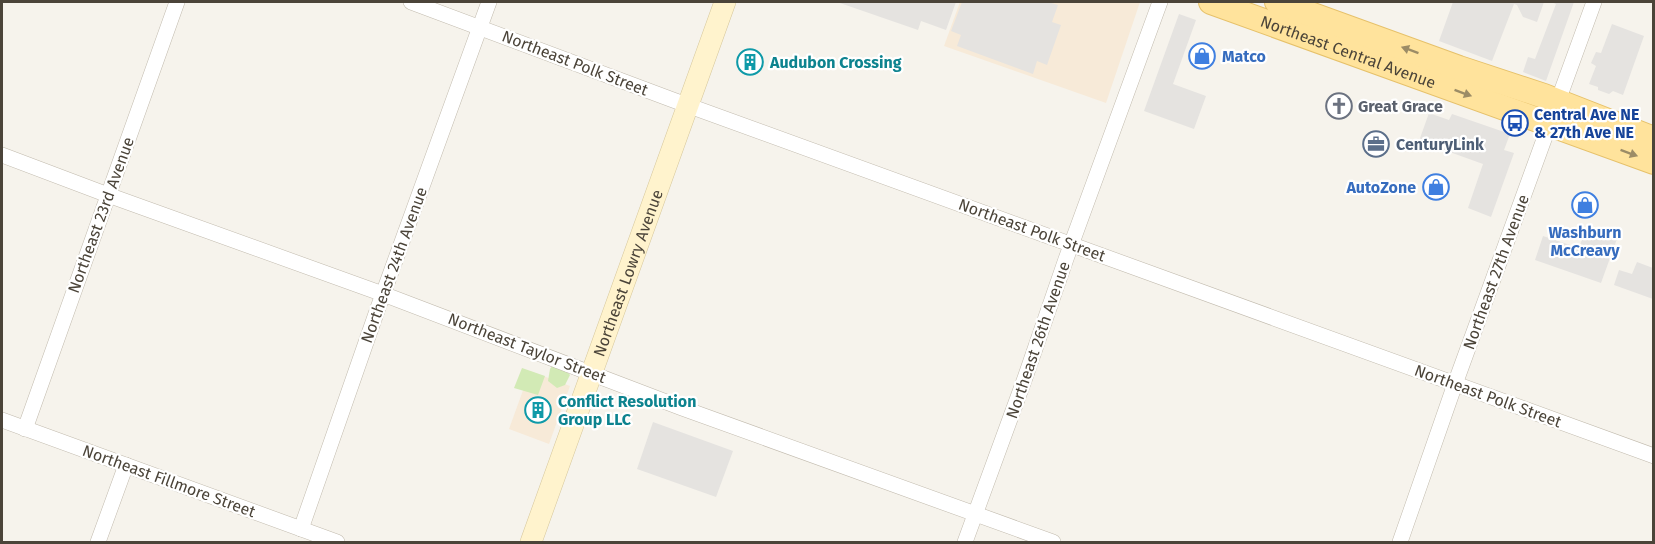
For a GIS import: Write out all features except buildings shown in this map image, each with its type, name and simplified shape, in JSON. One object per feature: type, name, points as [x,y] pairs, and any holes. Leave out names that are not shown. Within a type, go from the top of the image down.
[{"type":"main road","name":"Northeast Lowry Avenue","points":[[531,543],[725,2]]},
{"type":"main road","name":"Northeast Central Avenue","points":[[1211,2],[1653,162]]},
{"type":"main road","name":"Northeast Central Avenue","points":[[1277,2],[1558,102],[1653,139]]},
{"type":"street","name":"Northeast 23rd Avenue","points":[[26,429],[177,2]]},
{"type":"street","name":"Northeast Polk Street","points":[[411,2],[1653,456]]},
{"type":"street","name":"Northeast 24th Avenue","points":[[301,529],[489,2]]},
{"type":"street","name":"Northeast 26th Avenue","points":[[965,543],[1160,2]]},
{"type":"street","name":"Northeast 27th Avenue","points":[[1400,543],[1455,384],[1594,2]]},
{"type":"street","name":"Northeast Taylor Street","points":[[2,155],[383,294],[682,408],[1053,543]]},
{"type":"street","name":"Northeast Fillmore Street","points":[[2,420],[337,543]]},
{"type":"street","points":[[98,543],[126,465]]},
{"type":"shaded area","points":[[837,2],[956,2],[946,30],[921,21],[918,30]]},
{"type":"shaded area","points":[[960,2],[1140,2],[1106,103],[944,46]]},
{"type":"shaded area","points":[[962,2],[1048,2],[1058,5],[1052,22],[1061,25],[1047,65],[1037,61],[1033,74],[957,46],[961,35],[951,31]]},
{"type":"shaded area","points":[[1453,2],[1544,2],[1537,22],[1523,17],[1517,5],[1514,4],[1492,61],[1439,41]]},
{"type":"shaded area","points":[[1551,2],[1574,2],[1546,81],[1523,72],[1528,57],[1535,59],[1556,4]]},
{"type":"shaded area","points":[[1179,14],[1196,20],[1173,84],[1206,96],[1194,129],[1144,111]]},
{"type":"shaded area","points":[[1612,24],[1644,36],[1623,95],[1613,91],[1609,94],[1589,84],[1596,66],[1591,63],[1596,52],[1601,53]]},
{"type":"shaded area","points":[[1429,113],[1449,120],[1452,114],[1510,134],[1504,150],[1514,153],[1491,217],[1468,208],[1483,164],[1419,141]]},
{"type":"shaded area","points":[[1587,225],[1618,236],[1601,283],[1535,260],[1543,236],[1579,248]]},
{"type":"shaded area","points":[[1637,262],[1653,268],[1653,299],[1614,285],[1619,270],[1632,274]]},
{"type":"shaded area","points":[[530,371],[570,386],[549,444],[509,429]]},
{"type":"shaded area","points":[[653,422],[733,451],[716,497],[637,469]]},
{"type":"green space","points":[[554,363],[564,368],[570,375],[565,385],[557,388],[548,381],[550,369]]},
{"type":"green space","points":[[522,368],[545,376],[538,395],[514,388]]},
{"type":"place","name":"Matco","points":[[1202,56]]},
{"type":"place","name":"Audubon Crossing","points":[[750,62]]},
{"type":"place","name":"Great Grace","points":[[1339,106]]},
{"type":"place","name":"Central Ave NE & 27th Ave NE","points":[[1515,123]]},
{"type":"place","name":"CenturyLink","points":[[1376,144]]},
{"type":"place","name":"AutoZone","points":[[1436,187]]},
{"type":"place","name":"Washburn McCreavy","points":[[1585,205]]},
{"type":"place","name":"Conflict Resolution Group LLC","points":[[538,410]]}]
